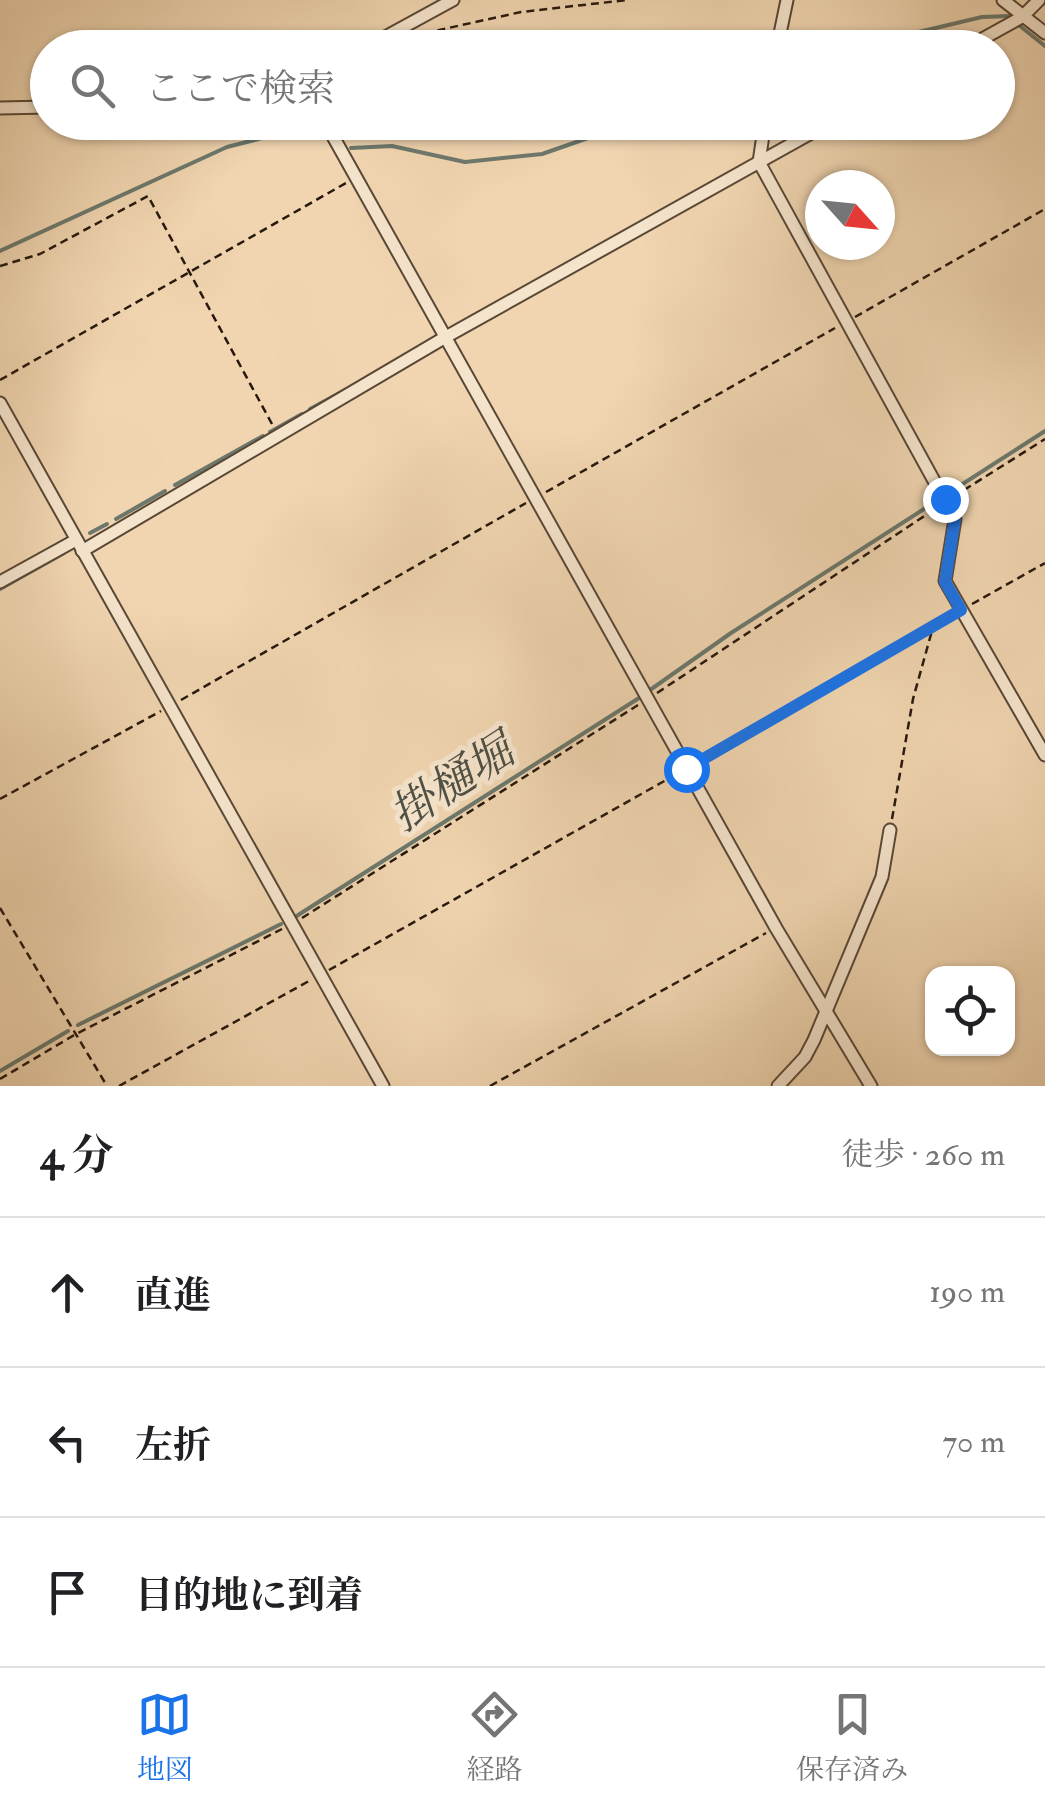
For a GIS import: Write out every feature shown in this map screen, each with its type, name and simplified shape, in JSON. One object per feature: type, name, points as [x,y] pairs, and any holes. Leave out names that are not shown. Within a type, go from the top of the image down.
[{"type":"street","points":[[396,30],[453,0]]},
{"type":"street","points":[[781,30],[786,0]]},
{"type":"street","points":[[1003,0],[1045,34]]},
{"type":"street","points":[[999,30],[1022,17],[1039,0]]},
{"type":"street","points":[[0,108],[30,107]]},
{"type":"street","points":[[335,140],[686,769],[870,1086]]},
{"type":"street","points":[[762,140],[758,162],[955,519],[945,582],[1045,755]]},
{"type":"street","points":[[0,582],[79,545],[278,436],[444,338],[798,140]]},
{"type":"street","points":[[0,403],[383,1086]]},
{"type":"street","points":[[778,1086],[804,1057],[826,1008],[882,876],[890,830]]},
{"type":"path","points":[[446,30],[521,12],[627,0]]},
{"type":"path","points":[[0,380],[355,178]]},
{"type":"path","points":[[0,266],[40,254],[148,196],[278,436]]},
{"type":"path","points":[[0,799],[1045,210]]},
{"type":"path","points":[[0,1079],[76,1034],[290,921],[645,696],[945,498],[1045,439]]},
{"type":"path","points":[[119,1086],[320,976],[1045,563]]},
{"type":"path","points":[[890,830],[913,698],[933,627]]},
{"type":"path","points":[[0,908],[107,1086]]},
{"type":"path","points":[[490,1086],[776,928]]},
{"type":"waterway","points":[[927,30],[982,17],[1009,16]]},
{"type":"waterway","points":[[1020,26],[1045,46]]},
{"type":"waterway","points":[[0,251],[227,147],[254,140]]},
{"type":"waterway","points":[[351,148],[392,146],[465,162],[542,154],[582,140]]},
{"type":"waterway","points":[[310,409],[347,389]]},
{"type":"waterway","points":[[270,432],[302,414]]},
{"type":"waterway","name":"掛樋堀","points":[[947,494],[1045,431]]},
{"type":"waterway","points":[[175,485],[263,436]]},
{"type":"waterway","points":[[116,519],[165,491]]},
{"type":"waterway","name":"掛樋堀","points":[[650,690],[938,500]]},
{"type":"waterway","points":[[90,533],[107,524]]},
{"type":"waterway","points":[[0,589],[64,553]]},
{"type":"waterway","name":"掛樋堀","points":[[295,917],[639,698]]},
{"type":"waterway","name":"掛樋堀","points":[[78,1025],[281,924]]},
{"type":"waterway","name":"掛樋堀","points":[[0,1071],[68,1031]]},
{"type":"route","points":[[686,769],[961,610],[945,582],[955,519],[945,499]]}]
